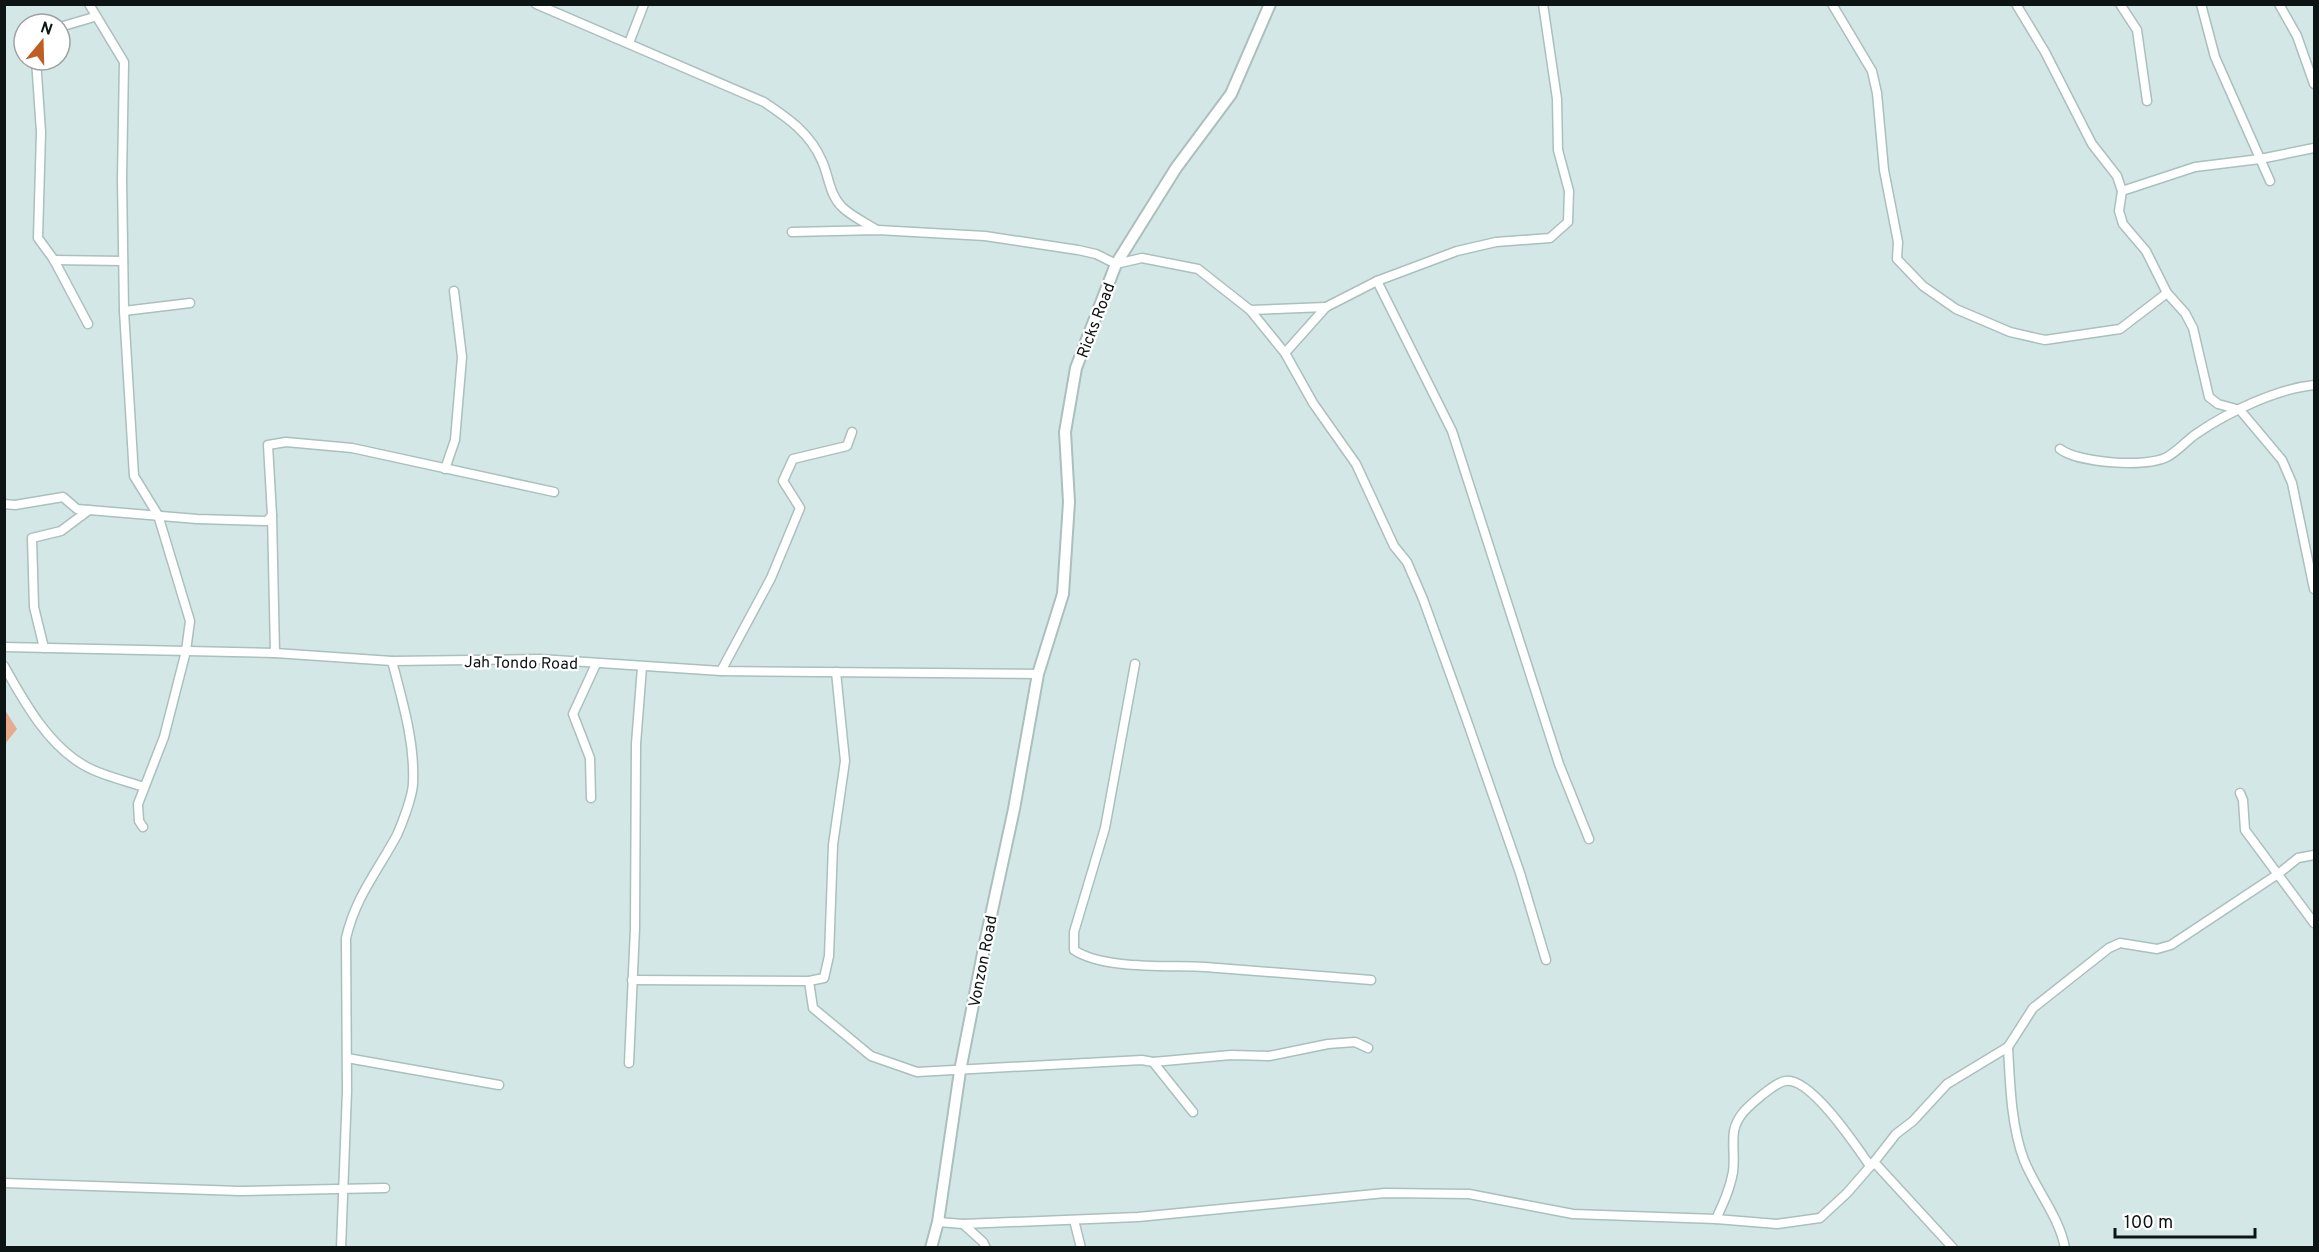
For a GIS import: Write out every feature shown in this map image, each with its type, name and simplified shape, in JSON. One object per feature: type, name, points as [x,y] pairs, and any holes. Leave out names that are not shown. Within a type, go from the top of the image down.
[{"type":"street","points":[[89,4],[94,17],[124,62],[124,310],[134,476],[158,515],[190,621],[186,651],[164,737],[138,804],[139,821],[143,827]]},
{"type":"street","points":[[536,4],[764,102],[794,122],[811,141],[823,162],[828,185],[842,208],[878,231]]},
{"type":"street","points":[[629,43],[644,4]]},
{"type":"street","name":"Ricks Road","points":[[1038,674],[1064,594],[1069,502],[1065,432],[1076,369],[1116,264],[1176,168],[1231,94],[1270,4]]},
{"type":"street","points":[[1286,353],[1326,307],[1377,282],[1457,251],[1496,242],[1550,238],[1568,222],[1569,191],[1558,150],[1557,99],[1543,4]]},
{"type":"street","points":[[1832,4],[1872,71],[1877,93],[1884,170],[1898,242],[1897,259],[1923,286],[1956,309],[2010,332],[2044,340],[2120,328],[2167,293]]},
{"type":"street","points":[[2016,4],[2045,52],[2092,144],[2117,176],[2122,191],[2119,211],[2123,224],[2146,251],[2167,293],[2185,313],[2193,328],[2209,397],[2218,404],[2240,410],[2282,460],[2292,483],[2314,589]]},
{"type":"street","points":[[2120,4],[2137,30],[2147,101]]},
{"type":"street","points":[[2201,4],[2215,57],[2270,181]]},
{"type":"street","points":[[2279,4],[2297,36],[2314,84]]},
{"type":"street","points":[[72,23],[94,17]]},
{"type":"street","points":[[37,72],[41,132],[38,238],[54,260],[88,324]]},
{"type":"street","points":[[2122,191],[2195,167],[2260,159],[2314,148]]},
{"type":"street","points":[[792,232],[878,231],[985,236],[1078,250],[1096,254],[1116,264],[1142,258],[1198,269],[1250,310],[1286,353],[1313,403],[1356,464],[1394,546],[1407,562],[1423,599],[1520,873],[1546,960]]},
{"type":"street","points":[[54,260],[123,261]]},
{"type":"street","points":[[1377,282],[1452,430],[1559,764],[1589,839]]},
{"type":"street","points":[[445,469],[455,440],[462,357],[454,291]]},
{"type":"street","points":[[124,310],[189,303]]},
{"type":"street","points":[[1250,310],[1326,307]]},
{"type":"street","points":[[2060,449],[2075,457],[2130,463],[2153,462],[2168,457],[2195,435],[2223,417],[2272,395],[2314,385]]},
{"type":"street","points":[[721,671],[771,578],[800,508],[783,481],[793,459],[847,446],[852,432]]},
{"type":"street","points":[[275,653],[268,445],[286,442],[352,448],[554,492]]},
{"type":"street","points":[[4,504],[15,505],[63,497],[77,509],[197,519],[267,521],[272,515]]},
{"type":"street","points":[[44,648],[34,607],[32,538],[61,531],[89,510]]},
{"type":"street","name":"Jah Tondo Road","points":[[4,647],[275,653],[392,660],[540,659],[721,671],[1038,674]]},
{"type":"street","points":[[341,1248],[347,1058],[346,938],[351,915],[398,834],[414,785],[405,712],[392,660]]},
{"type":"street","points":[[591,798],[590,758],[573,714],[596,664]]},
{"type":"street","points":[[1135,664],[1105,828],[1074,932],[1074,950],[1083,956],[1125,964],[1205,967],[1371,980]]},
{"type":"street","points":[[4,666],[20,695],[56,744],[86,766],[144,788]]},
{"type":"street","points":[[629,1063],[634,928],[636,744],[642,667]]},
{"type":"street","points":[[632,980],[809,981],[824,978],[829,956],[832,846],[845,761],[836,672]]},
{"type":"street","name":"Vonzon Road","points":[[931,1248],[938,1222],[960,1071],[1014,809],[1038,674]]},
{"type":"street","points":[[2240,793],[2243,800],[2245,830],[2314,923]]},
{"type":"street","points":[[938,1222],[963,1224],[1138,1217],[1385,1193],[1469,1194],[1573,1214],[1716,1219],[1777,1224],[1820,1218],[1847,1192],[1896,1134],[1913,1121],[1947,1083],[2008,1047],[2033,1008],[2109,948],[2120,943],[2157,949],[2171,945],[2278,874],[2298,858],[2314,855]]},
{"type":"street","points":[[809,981],[813,1008],[871,1056],[917,1071],[960,1071],[1142,1060],[1153,1062],[1231,1055],[1269,1056],[1328,1044],[1355,1042],[1368,1048]]},
{"type":"street","points":[[2008,1047],[2012,1105],[2024,1160],[2063,1233],[2066,1248]]},
{"type":"street","points":[[347,1058],[499,1085]]},
{"type":"street","points":[[1153,1062],[1193,1112]]},
{"type":"street","points":[[1716,1219],[1727,1194],[1733,1171],[1734,1130],[1738,1119],[1748,1106],[1776,1084],[1786,1080],[1803,1086],[1838,1120],[1872,1164],[1953,1248]]},
{"type":"street","points":[[4,1183],[240,1191],[385,1188]]},
{"type":"street","points":[[1074,1220],[1081,1248]]},
{"type":"street","points":[[963,1224],[983,1242],[986,1248]]},
{"type":"shaded area","points":[[5,710],[17,729],[4,744]]}]
